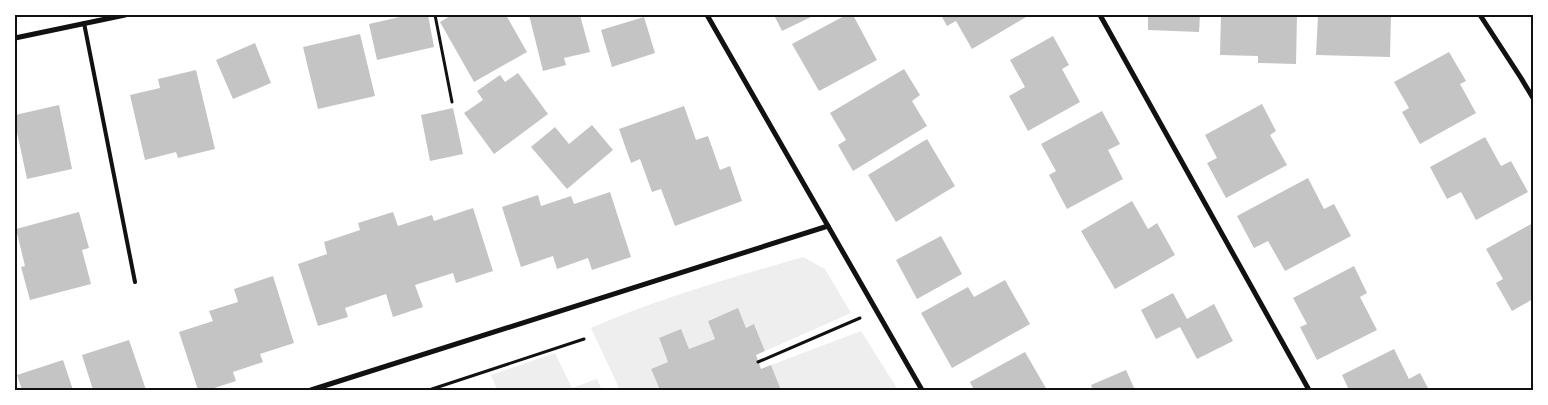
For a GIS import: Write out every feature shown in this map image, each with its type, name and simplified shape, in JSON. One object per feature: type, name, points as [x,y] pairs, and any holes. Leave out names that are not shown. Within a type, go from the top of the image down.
[{"type":"street","points":[[83,15],[84,23]]},
{"type":"street","points":[[15,38],[125,15]]},
{"type":"street","points":[[708,15],[922,390]]},
{"type":"street","points":[[1100,15],[1309,390]]},
{"type":"street","points":[[1480,15],[1533,98]]},
{"type":"street","points":[[310,390],[828,226]]},
{"type":"lane","points":[[84,23],[135,282]]},
{"type":"path","points":[[435,15],[452,102]]},
{"type":"path","points":[[758,362],[877,311]]},
{"type":"path","points":[[429,390],[584,339]]},
{"type":"shaded area","points":[[803,257],[825,269],[851,313],[765,351],[755,325],[746,328],[738,309],[708,320],[715,339],[689,349],[680,330],[659,339],[668,362],[651,369],[660,390],[620,390],[591,328],[669,298]]},
{"type":"shaded area","points":[[861,331],[898,390],[781,390],[771,365]]},
{"type":"shaded area","points":[[555,353],[572,388],[597,379],[602,390],[497,390],[491,375]]},
{"type":"building","points":[[403,15],[428,15],[434,47],[377,60],[369,24]]},
{"type":"building","points":[[452,15],[506,15],[527,52],[474,82],[440,22]]},
{"type":"building","points":[[529,15],[580,15],[590,52],[564,58],[566,65],[543,71]]},
{"type":"building","points":[[774,15],[815,15],[782,31]]},
{"type":"building","points":[[846,15],[853,15],[877,60],[819,91],[792,44]]},
{"type":"building","points":[[941,15],[1025,15],[1026,17],[972,49],[956,21],[947,26]]},
{"type":"building","points":[[1148,15],[1200,15],[1199,32],[1148,30]]},
{"type":"building","points":[[1221,15],[1297,15],[1296,64],[1258,63],[1258,56],[1220,55]]},
{"type":"building","points":[[1318,15],[1391,15],[1390,57],[1316,55]]},
{"type":"building","points":[[644,17],[655,53],[612,67],[601,30]]},
{"type":"building","points":[[360,34],[375,96],[318,109],[303,47]]},
{"type":"building","points":[[1053,36],[1069,65],[1062,69],[1080,102],[1028,131],[1009,96],[1025,87],[1010,60]]},
{"type":"building","points":[[255,43],[271,83],[233,99],[216,60]]},
{"type":"building","points":[[1449,52],[1466,81],[1460,84],[1476,113],[1420,144],[1402,112],[1409,108],[1394,82]]},
{"type":"building","points":[[904,69],[920,95],[912,101],[927,126],[853,171],[838,145],[846,140],[830,113]]},
{"type":"building","points":[[196,70],[215,149],[178,158],[176,152],[145,160],[130,95],[160,88],[158,79]]},
{"type":"building","points":[[518,73],[548,114],[494,154],[464,113],[483,100],[477,91],[500,75],[505,82]]},
{"type":"building","points":[[1262,104],[1276,131],[1270,135],[1287,165],[1226,198],[1207,163],[1217,158],[1205,135]]},
{"type":"building","points":[[59,105],[72,169],[27,179],[15,115]]},
{"type":"building","points":[[684,106],[696,140],[708,136],[720,170],[730,166],[742,201],[675,226],[661,189],[652,192],[640,159],[631,163],[619,129]]},
{"type":"building","points":[[453,108],[463,154],[430,161],[421,115]]},
{"type":"building","points":[[1102,111],[1120,144],[1108,150],[1123,179],[1067,209],[1049,175],[1056,171],[1041,144]]},
{"type":"building","points":[[592,125],[613,150],[567,189],[531,147],[555,127],[569,144]]},
{"type":"building","points":[[1485,137],[1501,166],[1511,161],[1528,192],[1476,220],[1461,192],[1447,199],[1430,167]]},
{"type":"building","points":[[927,139],[955,186],[896,222],[868,175]]},
{"type":"building","points":[[1308,178],[1324,209],[1334,204],[1351,236],[1285,271],[1268,241],[1254,248],[1237,216]]},
{"type":"building","points":[[610,192],[631,257],[592,270],[588,258],[557,269],[553,256],[521,267],[502,207],[538,195],[541,206],[571,196],[574,204]]},
{"type":"building","points":[[1132,201],[1148,229],[1157,223],[1175,255],[1115,289],[1081,231]]},
{"type":"building","points":[[473,208],[493,271],[456,283],[453,273],[415,285],[423,307],[393,317],[386,294],[345,308],[348,317],[318,326],[298,264],[327,254],[324,242],[360,230],[358,223],[393,212],[398,226],[432,215],[434,221]]},
{"type":"building","points":[[79,212],[89,248],[82,250],[91,284],[30,300],[21,267],[25,266],[16,229]]},
{"type":"building","points":[[1533,223],[1533,299],[1512,311],[1496,283],[1503,279],[1486,249]]},
{"type":"building","points":[[941,236],[962,274],[917,299],[896,260]]},
{"type":"building","points":[[1354,266],[1367,293],[1360,297],[1377,330],[1317,360],[1300,327],[1307,324],[1293,298]]},
{"type":"building","points":[[273,276],[294,343],[260,354],[263,362],[233,372],[236,381],[208,390],[198,390],[179,332],[213,321],[209,311],[238,302],[234,289]]},
{"type":"building","points":[[1005,280],[1030,324],[952,368],[921,313],[968,287],[974,297]]},
{"type":"building","points":[[1173,293],[1187,319],[1214,304],[1233,341],[1197,359],[1180,327],[1156,339],[1141,310]]},
{"type":"building","points":[[738,308],[746,328],[754,324],[765,351],[756,355],[761,369],[771,365],[781,390],[660,390],[651,369],[668,362],[659,338],[681,329],[689,349],[715,339],[708,321]]},
{"type":"building","points":[[129,340],[146,390],[93,390],[82,355]]},
{"type":"building","points":[[1394,349],[1409,379],[1420,373],[1429,390],[1349,390],[1342,375]]},
{"type":"building","points":[[1025,352],[1047,390],[974,390],[970,382]]},
{"type":"building","points":[[63,360],[73,390],[22,390],[17,375]]},
{"type":"building","points":[[1126,370],[1135,390],[1093,390],[1091,385]]}]
